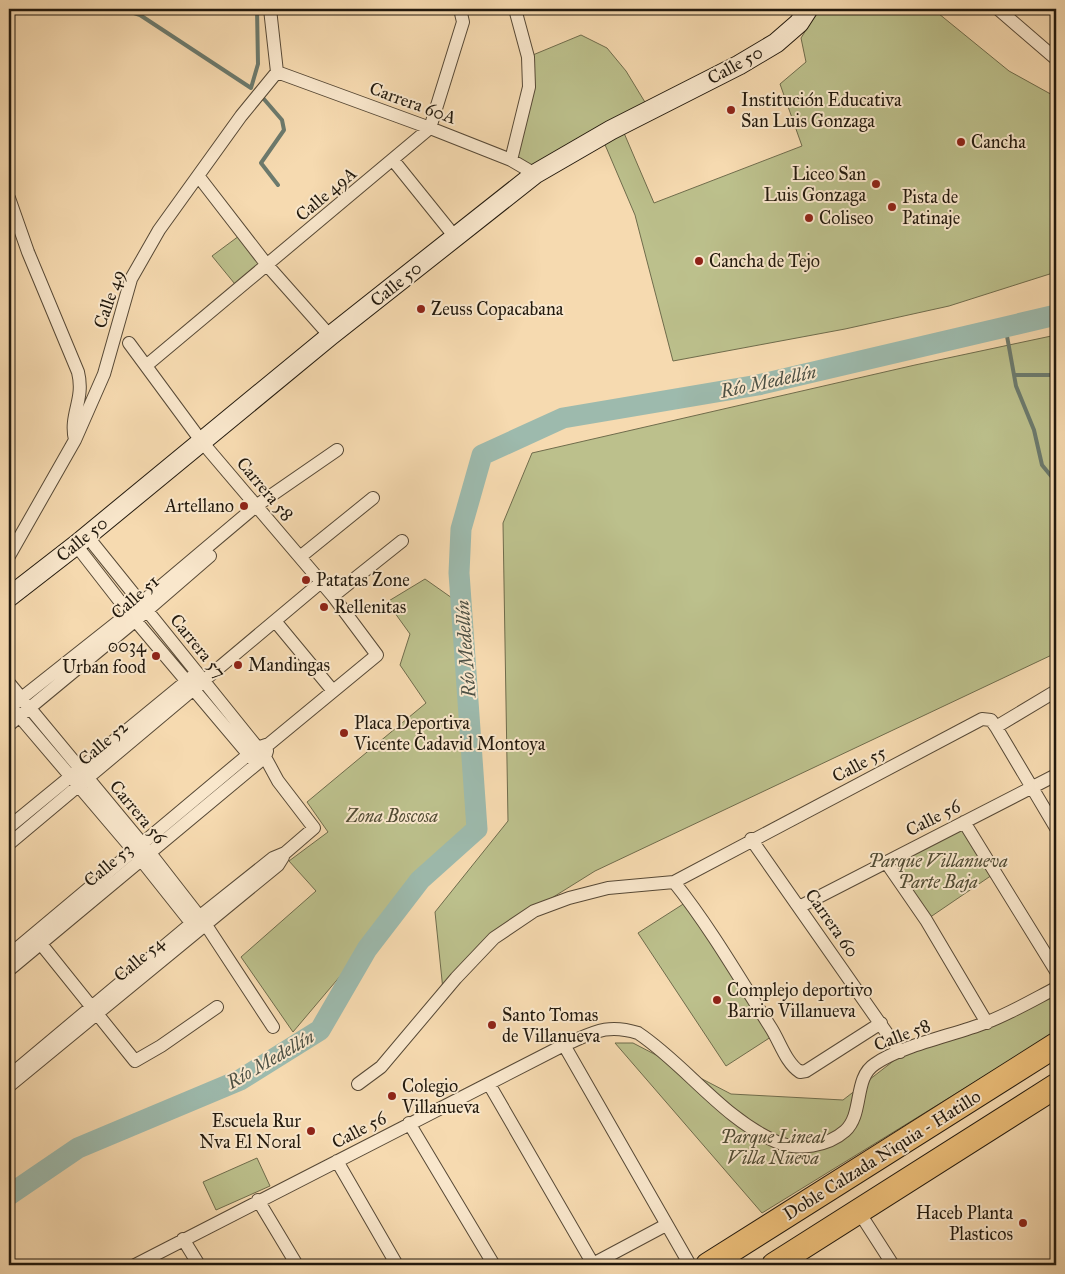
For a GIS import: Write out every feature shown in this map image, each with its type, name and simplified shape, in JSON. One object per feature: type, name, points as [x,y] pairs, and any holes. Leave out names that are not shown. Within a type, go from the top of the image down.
[{"type":"highway","name":"Doble Calzada Niquia - Hatillo","points":[[708,1265],[1056,1045]]},
{"type":"highway","name":"Doble Calzada Niquia - Hatillo","points":[[774,1265],[1056,1086]]},
{"type":"main road","name":"Calle 50","points":[[9,597],[330,336],[535,174],[611,130],[739,65],[776,43],[799,24],[808,9]]},
{"type":"street","points":[[270,9],[277,72]]},
{"type":"street","points":[[430,128],[463,22],[460,9]]},
{"type":"street","points":[[511,160],[529,87],[528,57],[515,9]]},
{"type":"street","points":[[998,9],[1056,59]]},
{"type":"street","name":"Carrera 60A","points":[[277,72],[511,160],[535,174]]},
{"type":"street","name":"Calle 49","points":[[9,556],[75,440],[104,374],[131,280],[159,230],[241,116],[277,72]]},
{"type":"street","name":"Calle 49A","points":[[147,365],[430,128]]},
{"type":"street","points":[[393,160],[455,237]]},
{"type":"street","points":[[198,177],[267,265],[330,336]]},
{"type":"street","points":[[9,198],[28,252],[78,372],[81,386],[72,422],[75,440]]},
{"type":"street","name":"Carrera 58","points":[[130,343],[202,442],[333,596],[377,655]]},
{"type":"street","name":"Calle 51","points":[[9,725],[12,709],[25,702],[133,616],[280,491],[336,450]]},
{"type":"street","points":[[300,557],[373,498]]},
{"type":"street","name":"Carrera 57","points":[[81,540],[143,607],[196,681]]},
{"type":"street","name":"Carrera 57","points":[[81,540],[133,616],[196,681],[260,753],[278,781],[314,828]]},
{"type":"street","points":[[333,596],[402,542]]},
{"type":"street","name":"Calle 52","points":[[9,827],[76,778],[320,583]]},
{"type":"street","points":[[275,620],[333,692]]},
{"type":"street","name":"Calle 53","points":[[9,955],[142,852],[377,655]]},
{"type":"street","name":"Calle 52","points":[[9,844],[76,778],[88,779],[196,681]]},
{"type":"street","name":"Carrera 56","points":[[9,683],[25,702],[76,778]]},
{"type":"street","points":[[1056,691],[996,727],[1030,788],[1056,828]]},
{"type":"street","name":"Carrera 56","points":[[12,709],[142,852]]},
{"type":"street","name":"Calle 55","points":[[674,882],[751,839],[982,719],[991,720],[996,727]]},
{"type":"street","name":"Calle 56","points":[[799,907],[1056,775]]},
{"type":"street","name":"Carrera 56","points":[[88,779],[142,852],[233,968],[273,1027]]},
{"type":"street","points":[[964,822],[1056,972]]},
{"type":"street","name":"Calle 54","points":[[9,1082],[199,924],[278,865],[285,853],[314,828]]},
{"type":"street","name":"Carrera 60","points":[[751,839],[900,1052]]},
{"type":"street","name":"Calle 53","points":[[9,970],[41,944],[142,852]]},
{"type":"street","points":[[886,862],[926,920],[987,1023]]},
{"type":"street","points":[[358,1084],[381,1067],[456,978],[494,938],[534,911],[569,898],[608,888],[674,882]]},
{"type":"street","name":"Calle 58","points":[[674,882],[689,900],[729,962],[793,1067],[800,1072],[806,1071],[881,1023]]},
{"type":"street","points":[[41,944],[135,1061],[161,1046],[217,1007]]},
{"type":"street","name":"Calle 58","points":[[600,1030],[619,1027],[638,1033],[650,1041],[737,1117],[778,1143],[803,1147],[830,1142],[846,1130],[856,1115],[866,1072],[874,1064],[900,1052],[987,1023],[1056,988]]},
{"type":"street","name":"Calle 56","points":[[135,1265],[409,1123],[564,1045],[600,1030]]},
{"type":"street","points":[[564,1045],[690,1265]]},
{"type":"street","points":[[489,1084],[592,1265],[666,1225]]},
{"type":"street","points":[[409,1123],[494,1265]]},
{"type":"street","points":[[337,1161],[397,1265]]},
{"type":"street","points":[[258,1200],[297,1265]]},
{"type":"street","points":[[859,1212],[893,1265]]},
{"type":"street","points":[[183,1239],[199,1265]]},
{"type":"green space","points":[[819,9],[933,9],[1009,71],[1056,97],[1056,272],[949,306],[845,329],[673,361],[635,215],[603,140],[624,133],[654,203],[802,146],[780,84],[806,62],[801,38]]},
{"type":"green space","points":[[581,35],[607,48],[626,71],[651,112],[535,174],[511,160],[528,57]]},
{"type":"green space","points":[[243,233],[267,265],[239,289],[212,256]]},
{"type":"green space","points":[[1056,335],[1056,653],[595,871],[494,934],[443,990],[435,912],[508,821],[503,523],[532,453],[915,365]]},
{"type":"green space","name":"Zona Boscosa","points":[[425,579],[452,598],[472,820],[293,1032],[241,957],[316,891],[289,861],[328,832],[307,802],[426,703],[400,665],[410,634],[387,602]]},
{"type":"green space","name":"Parque Villanueva Parte Baja","points":[[964,822],[995,873],[926,920],[886,862]]},
{"type":"green space","name":"Complejo deportivo Barrio Villanueva","points":[[688,901],[774,1035],[726,1066],[638,933]]},
{"type":"green space","name":"Parque Lineal Villa Nueva","points":[[1056,990],[1056,1032],[762,1213],[615,1043],[633,1043],[731,1094],[843,1100],[896,1059]]},
{"type":"green space","points":[[257,1158],[270,1186],[216,1210],[203,1182]]},
{"type":"waterway","points":[[122,9],[140,15],[251,88],[258,64],[257,9]]},
{"type":"waterway","points":[[263,98],[282,120],[284,130],[261,163],[278,185]]},
{"type":"waterway","name":"Río Medellín","points":[[9,1195],[78,1148],[240,1080],[320,1030],[367,949],[420,880],[477,829],[459,573],[461,529],[482,455],[563,418],[758,385],[1056,315]]},
{"type":"waterway","points":[[1005,325],[1016,386],[1034,430],[1042,465],[1056,482]]},
{"type":"waterway","points":[[1014,375],[1056,375]]},
{"type":"place","name":"Institución Educativa San Luis Gonzaga","points":[[731,110]]},
{"type":"place","name":"Cancha","points":[[961,142]]},
{"type":"place","name":"Liceo San Luis Gonzaga","points":[[876,184]]},
{"type":"place","name":"Pista de Patinaje","points":[[892,207]]},
{"type":"place","name":"Coliseo","points":[[809,218]]},
{"type":"place","name":"Cancha de Tejo","points":[[699,261]]},
{"type":"place","name":"Zeuss Copacabana","points":[[421,309]]},
{"type":"place","name":"Artellano","points":[[244,506]]},
{"type":"place","name":"Patatas Zone","points":[[306,580]]},
{"type":"place","name":"Rellenitas","points":[[324,607]]},
{"type":"place","name":"0034 Urban food","points":[[156,656]]},
{"type":"place","name":"Mandingas","points":[[238,665]]},
{"type":"place","name":"Placa Deportiva Vicente Cadavid Montoya","points":[[344,733]]},
{"type":"place","name":"Complejo deportivo Barrio Villanueva","points":[[717,1000]]},
{"type":"place","name":"Santo Tomas de Villanueva","points":[[492,1025]]},
{"type":"place","name":"Colegio Villanueva","points":[[392,1096]]},
{"type":"place","name":"Escuela Rur Nva El N0ral","points":[[311,1131]]},
{"type":"place","name":"Haceb Planta Plasticos","points":[[1023,1223]]}]
